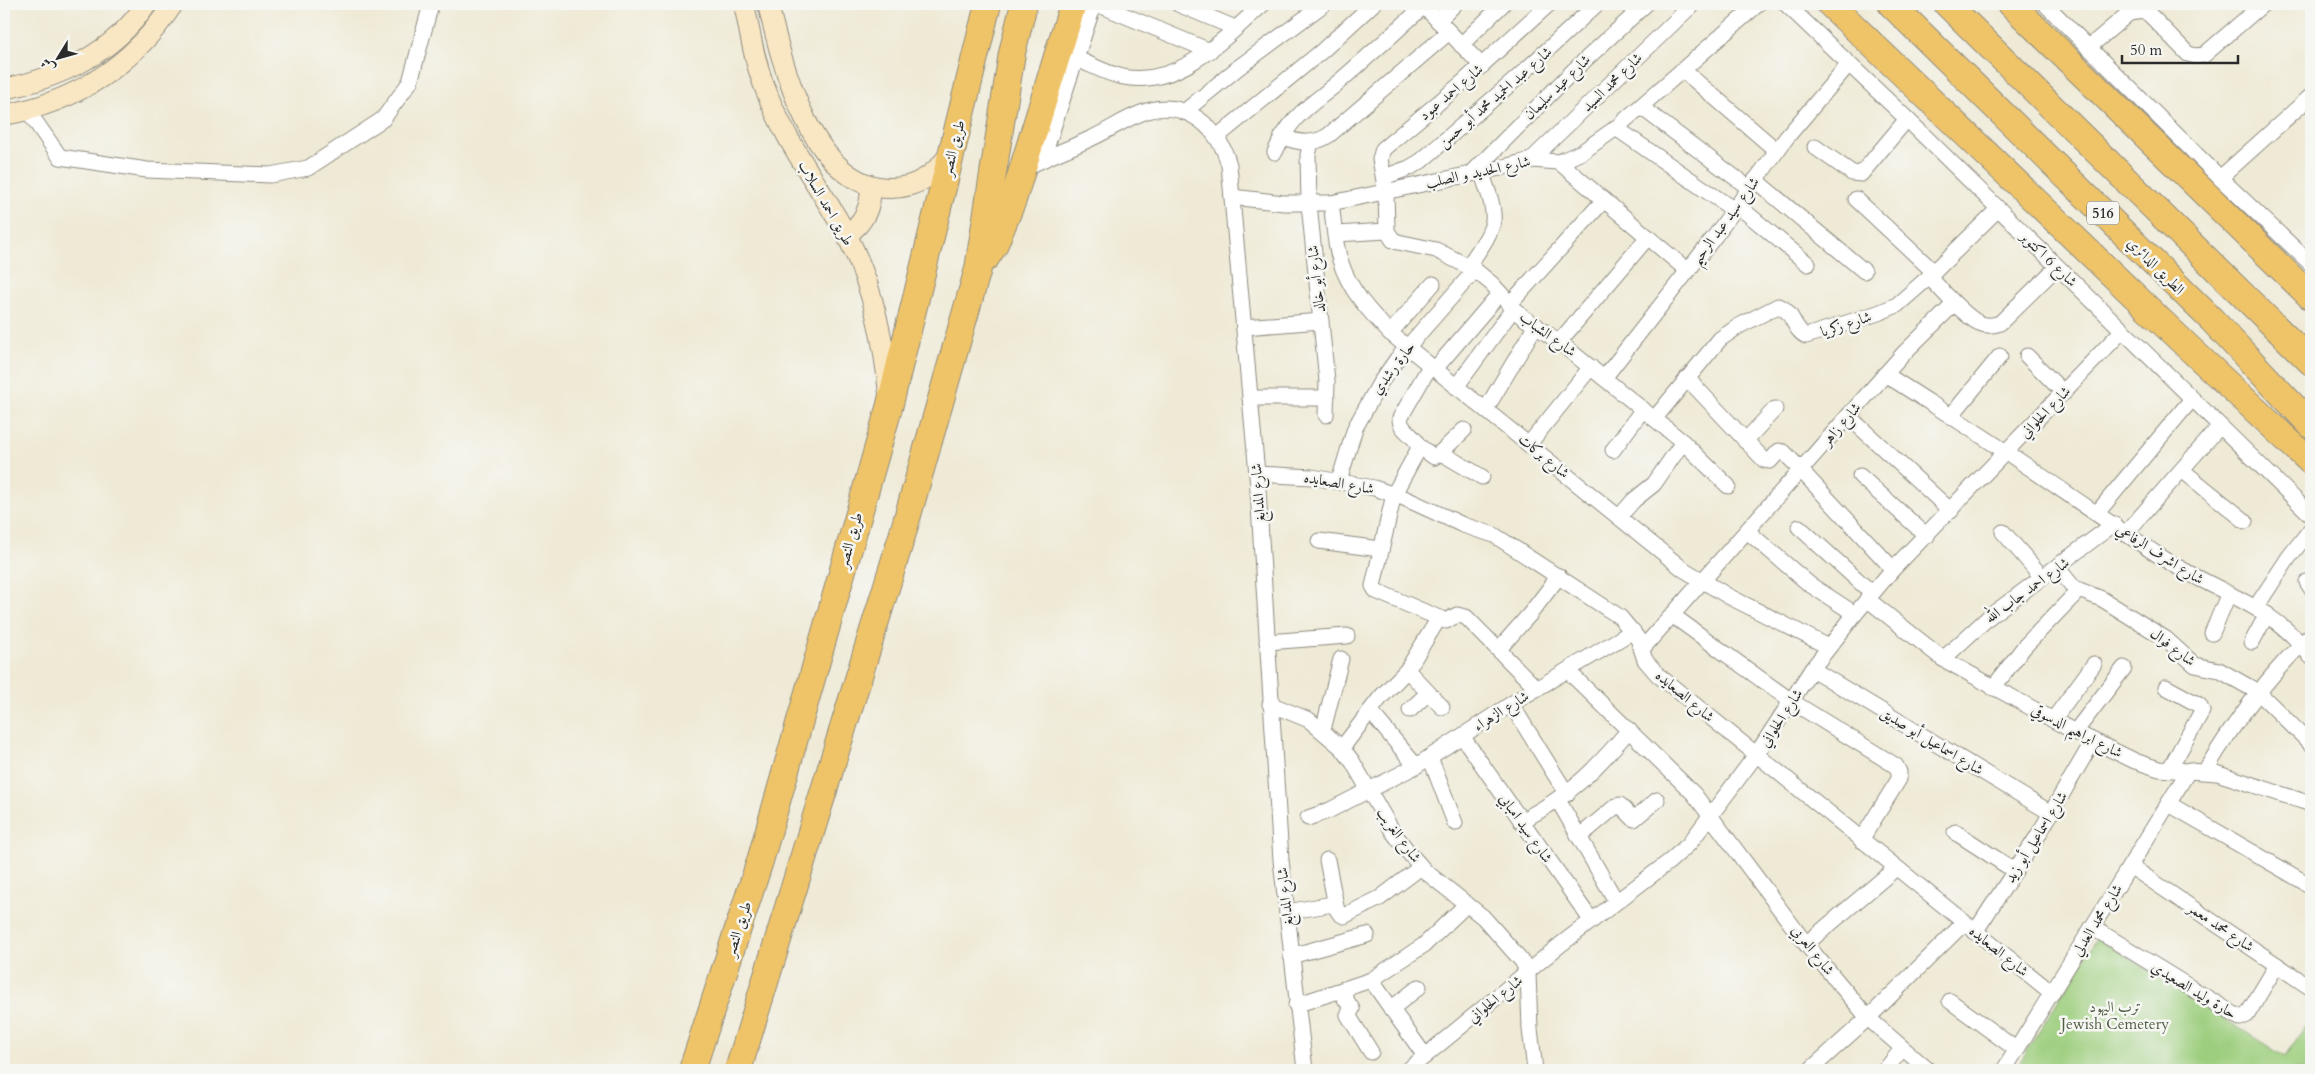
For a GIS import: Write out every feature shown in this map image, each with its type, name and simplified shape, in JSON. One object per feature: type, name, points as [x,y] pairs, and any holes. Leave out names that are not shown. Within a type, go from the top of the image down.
[{"type":"highway","name":"طريق النصر","points":[[692,1070],[760,861],[889,408],[988,4]]},
{"type":"highway","points":[[738,1070],[902,536],[978,270],[1012,53],[1024,4]]},
{"type":"highway","points":[[978,270],[994,246],[1033,164],[1038,117],[1073,4]]},
{"type":"highway","points":[[1830,4],[2188,347],[2311,462]]},
{"type":"highway","name":"الطريق الدائري","points":[[1891,4],[2212,320],[2311,425]]},
{"type":"highway","name":"516","points":[[1947,4],[2311,362]]},
{"type":"highway","points":[[2011,4],[2311,297]]},
{"type":"street","points":[[4,89],[49,78],[76,66],[100,51],[123,32],[146,4]]},
{"type":"street","points":[[4,115],[28,111],[59,100],[88,86],[115,68],[140,47],[173,4]]},
{"type":"street","points":[[28,111],[60,157],[147,170],[270,175],[308,168],[383,119],[410,82],[431,4]]},
{"type":"street","name":"طريق احمد السلاب","points":[[744,4],[756,60],[768,97],[790,140],[847,235],[864,272],[876,311],[884,351],[889,408]]},
{"type":"street","name":"طريق احمد السلاب","points":[[768,4],[788,79],[812,129],[841,170],[850,177],[871,186],[894,188],[917,182],[937,170],[952,150]]},
{"type":"street","points":[[1033,164],[1077,59],[1096,4],[1210,51]]},
{"type":"street","points":[[1178,4],[1235,28]]},
{"type":"street","points":[[1077,59],[1110,73],[1135,78],[1169,72],[1191,63],[1210,51],[1264,4]]},
{"type":"street","points":[[1184,112],[1239,67],[1324,4]]},
{"type":"street","points":[[1218,136],[1322,51],[1373,4]]},
{"type":"street","points":[[1282,136],[1301,143],[1311,142],[1330,135],[1443,26],[1455,4]]},
{"type":"street","points":[[1461,45],[1503,4]]},
{"type":"street","name":"شارع احمد عبود","points":[[1385,185],[1380,154],[1386,145],[1482,66],[1549,4]]},
{"type":"street","name":"شارع عبد الحميد محمد أبو حسن","points":[[1385,185],[1420,161],[1516,79],[1598,4]]},
{"type":"street","name":"شارع عيد سليمان","points":[[1476,172],[1573,71],[1646,4]]},
{"type":"street","name":"شارع محمد السيد","points":[[1531,160],[1693,4]]},
{"type":"street","name":"شارع الحديد و الصلب","points":[[1232,197],[1309,204],[1331,203],[1385,185],[1500,168],[1531,160],[1559,162],[1582,152],[1616,128],[1758,4]]},
{"type":"street","name":"شارع 6 اكتوبر","points":[[1786,4],[2311,516]]},
{"type":"street","points":[[2045,4],[2220,178],[2311,264]]},
{"type":"street","points":[[2088,48],[2129,13],[2144,11],[2188,54],[2196,56],[2204,54],[2263,4]]},
{"type":"street","points":[[1275,152],[1282,136],[1295,118],[1340,81],[1423,5],[1482,66]]},
{"type":"street","name":"شارع سيد عبد الرحيم","points":[[1604,378],[1688,271],[1777,151],[1848,65]]},
{"type":"street","points":[[1683,70],[1777,151]]},
{"type":"street","points":[[2220,178],[2311,96]]},
{"type":"street","points":[[1641,107],[1752,184],[1864,271]]},
{"type":"street","name":"شارع المدابغ","points":[[1033,164],[1081,144],[1131,117],[1148,110],[1166,108],[1184,112],[1208,126],[1218,136],[1225,150],[1229,164],[1257,474],[1270,704],[1287,912],[1296,1005],[1305,1070]]},
{"type":"street","points":[[1815,147],[1852,173],[1861,174],[1907,120]]},
{"type":"street","points":[[1616,128],[1735,208],[1808,264]]},
{"type":"street","name":"شارع أبو خالد","points":[[1311,142],[1308,155],[1309,204],[1321,321],[1327,398],[1326,415]]},
{"type":"street","points":[[1559,162],[1688,271]]},
{"type":"street","name":"حارة رشدي","points":[[1339,481],[1358,421],[1388,370],[1472,268],[1490,234],[1493,224],[1492,203],[1476,172]]},
{"type":"street","points":[[1336,234],[1387,231],[1385,185]]},
{"type":"street","points":[[847,235],[863,219],[868,209],[871,186]]},
{"type":"street","points":[[1856,199],[1931,275],[1955,304],[1982,325],[2000,323],[2057,267]]},
{"type":"street","points":[[1537,689],[1499,649],[1462,615],[1457,615],[1447,621],[1374,589],[1372,583],[1394,494],[1417,454],[1418,446],[1415,439],[1401,426],[1400,421],[1432,368],[1508,302],[1604,200]]},
{"type":"street","name":"شارع بركات","points":[[1331,203],[1339,259],[1351,285],[1367,309],[1390,333],[1619,517],[1702,581],[1829,647]]},
{"type":"street","name":"شارع زكريا","points":[[1613,450],[1687,378],[1720,339],[1773,307],[1782,308],[1787,312],[1802,334],[1813,335],[1888,310],[1906,299],[1998,209]]},
{"type":"street","name":"شارع الشباب","points":[[1387,231],[1388,236],[1398,242],[1436,250],[1472,268],[1508,302],[1683,442],[1728,486]]},
{"type":"street","points":[[1559,342],[1648,237]]},
{"type":"street","points":[[1390,333],[1433,284]]},
{"type":"street","points":[[1456,387],[1508,302]]},
{"type":"street","name":"شارع زاهر","points":[[1642,649],[1885,374],[1925,331],[1955,304]]},
{"type":"street","points":[[1244,327],[1321,321]]},
{"type":"street","points":[[1486,409],[1536,325]]},
{"type":"street","name":"شارع الحلواني","points":[[1408,1070],[1591,920],[1670,861],[1689,844],[1712,816],[1733,784],[1756,755],[1812,669],[1870,596],[2122,330]]},
{"type":"street","points":[[1951,416],[2000,356]]},
{"type":"street","points":[[2027,356],[2064,392]]},
{"type":"street","points":[[1529,444],[1591,367]]},
{"type":"street","name":"شارع اشرف الرفاعي","points":[[1885,374],[2195,578],[2229,593],[2306,639],[2311,658]]},
{"type":"street","points":[[1687,378],[1765,461],[1770,461],[1778,452],[1783,451],[1893,570]]},
{"type":"street","points":[[1250,398],[1327,398]]},
{"type":"street","points":[[2097,513],[2192,399]]},
{"type":"street","points":[[1746,441],[1775,409]]},
{"type":"street","points":[[1848,416],[1951,511]]},
{"type":"street","name":"شارع احمد جاب الله","points":[[1943,659],[1977,627],[2042,578],[2120,529],[2182,470],[2220,426]]},
{"type":"street","points":[[1418,446],[1434,457],[1464,430]]},
{"type":"street","points":[[1619,517],[1634,500],[1654,484],[1683,442]]},
{"type":"street","points":[[1440,453],[1482,478]]},
{"type":"street","points":[[2182,470],[2245,521]]},
{"type":"street","name":"شارع الصعايده","points":[[1257,474],[1283,474],[1339,481],[1394,494],[1463,525],[1494,535],[1558,576],[1620,617],[1633,631],[1645,660],[1658,675],[2052,993]]},
{"type":"street","points":[[1860,476],[1927,536]]},
{"type":"street","name":"شارع ابراهيم الدسوقي","points":[[1799,527],[1870,596],[1943,659],[1993,688],[2075,732],[2148,766],[2169,770],[2205,770],[2232,777],[2311,804]]},
{"type":"street","points":[[2252,642],[2261,611],[2280,569],[2311,529]]},
{"type":"street","points":[[1747,531],[1809,584],[1855,614]]},
{"type":"street","points":[[2003,532],[2042,578]]},
{"type":"street","points":[[1319,541],[1380,549]]},
{"type":"street","name":"شارع فوال","points":[[2057,567],[2079,590],[2102,599],[2166,639],[2195,665],[2219,670],[2258,692],[2311,744]]},
{"type":"street","points":[[1499,649],[1530,614],[1558,576]]},
{"type":"street","points":[[1993,688],[2024,647],[2079,590]]},
{"type":"street","points":[[2212,634],[2229,593]]},
{"type":"street","points":[[1672,615],[1791,701],[1898,769],[1899,779],[1861,840]]},
{"type":"street","points":[[1342,748],[1383,694],[1407,670],[1439,618]]},
{"type":"street","name":"شارع الزهراء","points":[[1308,818],[1330,810],[1430,758],[1511,704],[1633,631]]},
{"type":"street","points":[[1267,642],[1347,636]]},
{"type":"street","points":[[2205,770],[2231,729],[2258,692],[2306,639]]},
{"type":"street","points":[[1323,730],[1341,659]]},
{"type":"street","points":[[2053,720],[2094,664]]},
{"type":"street","points":[[2075,732],[2124,668]]},
{"type":"street","name":"شارع اسماعيل أبو صديق","points":[[1812,669],[2051,814]]},
{"type":"street","points":[[1407,670],[1442,707]]},
{"type":"street","name":"شارع العربي","points":[[1568,671],[1680,779],[1712,816],[1806,944],[1868,1018],[1928,1070]]},
{"type":"street","points":[[2166,687],[2199,705],[2202,711],[2169,770]]},
{"type":"street","points":[[1410,710],[1428,693]]},
{"type":"street","name":"شارع الغريب","points":[[1270,704],[1309,720],[1342,748],[1352,761],[1393,832],[1422,867],[1483,918],[1522,961],[1528,973]]},
{"type":"street","points":[[1511,704],[1562,797],[1579,836],[1616,901]]},
{"type":"street","points":[[1370,711],[1416,766]]},
{"type":"street","points":[[1521,821],[1562,797],[1590,775],[1629,730]]},
{"type":"street","name":"شارع سيد امبابي","points":[[1462,736],[1591,920]]},
{"type":"street","name":"شارع اسماعيل أبو زيد","points":[[1810,1070],[1970,927],[2015,871],[2051,814],[2093,741]]},
{"type":"street","points":[[1430,758],[1455,823]]},
{"type":"street","name":"شارع محمد العدلي","points":[[2004,1070],[2189,770]]},
{"type":"street","points":[[1579,836],[1616,806],[1620,806],[1634,819],[1657,800]]},
{"type":"street","points":[[2169,804],[2311,886]]},
{"type":"street","points":[[1955,832],[2015,871]]},
{"type":"street","points":[[1327,860],[1336,906],[1340,914],[1344,916],[1380,898],[1422,867]]},
{"type":"street","name":"شارع محمد معمر","points":[[2130,866],[2311,988]]},
{"type":"street","points":[[1806,944],[1896,868]]},
{"type":"street","points":[[1287,912],[1333,904],[1336,906]]},
{"type":"street","points":[[1296,1005],[1371,980],[1424,945],[1466,904]]},
{"type":"street","name":"حارة وليد الصعيدي","points":[[2092,927],[2240,1018],[2247,1015],[2277,965]]},
{"type":"street","points":[[1291,956],[1367,935]]},
{"type":"street","points":[[1528,973],[1530,1029],[1535,1070]]},
{"type":"street","points":[[1371,980],[1425,1056]]},
{"type":"street","points":[[1391,1008],[1419,987]]},
{"type":"street","points":[[1340,991],[1352,1010],[1348,1015],[1371,1052]]},
{"type":"street","points":[[1950,1001],[2017,1050]]},
{"type":"street","points":[[1885,1070],[1902,1049]]},
{"type":"green space","name":"ترب اليهود Jewish Cemetery","points":[[2097,938],[2285,1057],[2311,1017],[2311,1070],[2015,1070]]}]
